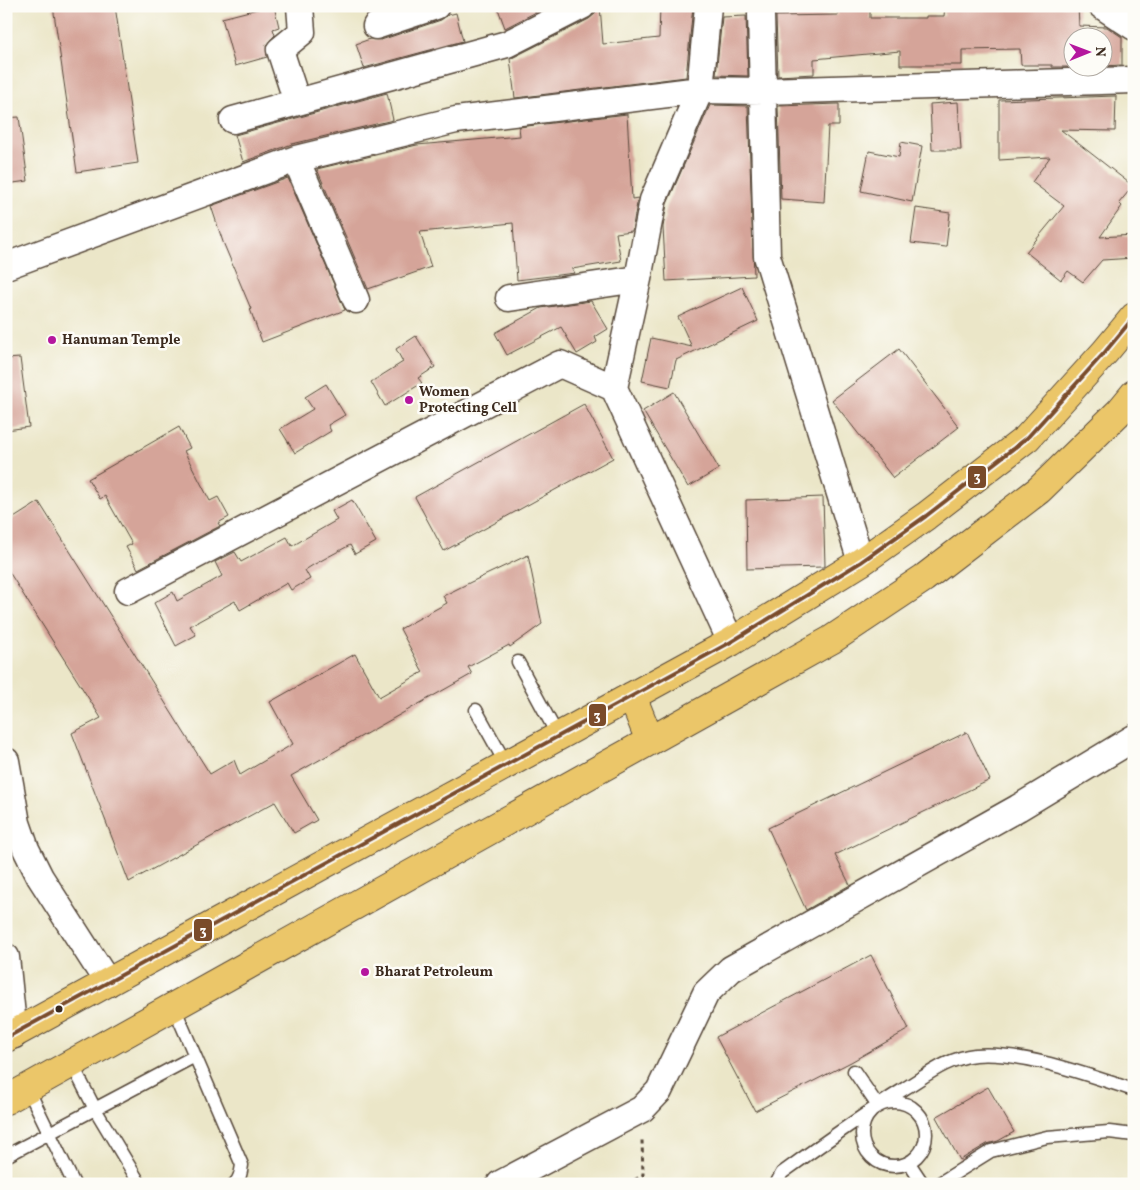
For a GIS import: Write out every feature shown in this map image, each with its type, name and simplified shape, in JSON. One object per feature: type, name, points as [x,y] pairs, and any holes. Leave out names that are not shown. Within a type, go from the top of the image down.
[{"type":"highway","points":[[10,1037],[731,642],[861,562],[926,516],[1026,438],[1134,317]]},
{"type":"highway","points":[[17,1094],[831,640],[924,578],[1039,490],[1120,411],[1134,394]]},
{"type":"highway","points":[[632,696],[650,741]]},
{"type":"street","points":[[297,102],[280,50],[302,32],[300,6]]},
{"type":"street","points":[[376,26],[436,6]]},
{"type":"street","points":[[233,120],[507,44],[582,6]]},
{"type":"street","points":[[708,6],[700,90],[653,200],[614,388],[731,642]]},
{"type":"street","points":[[763,6],[761,14],[766,256],[861,562]]},
{"type":"street","points":[[1105,7],[1134,27]]},
{"type":"street","points":[[6,266],[296,159],[456,120],[700,90],[763,91],[1134,80]]},
{"type":"street","points":[[296,159],[356,300]]},
{"type":"street","points":[[509,298],[638,279]]},
{"type":"street","points":[[128,592],[560,364],[614,388]]},
{"type":"street","points":[[500,1184],[642,1109],[660,1091],[706,992],[730,969],[1018,808],[1134,738]]},
{"type":"street","points":[[6,762],[17,823],[26,849],[40,877],[108,983]]},
{"type":"street","points":[[6,957],[10,1037]]},
{"type":"lane","points":[[518,662],[558,736]]},
{"type":"lane","points":[[476,710],[506,764]]},
{"type":"lane","points":[[174,1007],[242,1165],[241,1173],[234,1184]]},
{"type":"lane","points":[[776,1184],[782,1172],[878,1106],[948,1061],[974,1055],[1006,1055],[1076,1071],[1134,1090]]},
{"type":"lane","points":[[6,1156],[195,1056]]},
{"type":"lane","points":[[72,1064],[95,1109],[140,1184]]},
{"type":"lane","points":[[854,1071],[878,1106]]},
{"type":"lane","points":[[17,1094],[49,1132],[74,1184]]},
{"type":"lane","points":[[889,1102],[900,1102],[910,1106],[922,1118],[926,1134],[924,1146],[918,1156],[910,1163],[893,1166],[877,1162],[868,1155],[863,1145],[861,1134],[863,1122],[869,1113],[878,1106],[889,1102]]},
{"type":"lane","points":[[938,1184],[991,1151],[1047,1137],[1109,1132],[1134,1135]]},
{"type":"lane","points":[[910,1163],[923,1184]]},
{"type":"path","points":[[628,1184],[643,1175],[642,1109]]},
{"type":"building","points":[[53,6],[115,6],[138,163],[77,172]]},
{"type":"building","points":[[274,6],[279,27],[273,29],[275,35],[266,45],[267,57],[235,66],[222,18]]},
{"type":"building","points":[[497,6],[548,6],[505,28]]},
{"type":"building","points":[[597,6],[600,6],[603,44],[659,38],[660,6],[693,6],[686,77],[515,98],[510,59],[589,19],[595,14]]},
{"type":"building","points":[[945,6],[1078,6],[1079,26],[1108,28],[1062,28],[1062,67],[1052,67],[1052,65],[1021,65],[1020,49],[962,50],[962,65],[900,65],[900,51],[814,59],[814,74],[778,76],[776,16],[838,15],[837,11],[870,9],[870,18],[926,18],[926,16],[944,16]]},
{"type":"building","points":[[456,13],[463,41],[364,68],[356,44],[370,39],[381,40],[441,20],[448,15]]},
{"type":"building","points":[[746,16],[748,76],[716,75],[722,17]]},
{"type":"building","points":[[1112,30],[1122,37],[1122,65],[1112,66]]},
{"type":"building","points":[[387,93],[393,120],[292,144],[243,162],[235,135]]},
{"type":"building","points":[[1116,96],[1115,131],[1061,130],[1133,186],[1119,203],[1122,206],[1100,237],[1134,235],[1134,258],[1102,260],[1083,282],[1068,271],[1061,280],[1026,252],[1064,206],[1032,182],[1050,157],[999,160],[999,100]]},
{"type":"building","points":[[958,102],[961,150],[932,150],[930,104]]},
{"type":"building","points":[[839,104],[839,126],[828,126],[824,202],[781,199],[778,106]]},
{"type":"building","points":[[710,105],[748,106],[754,276],[666,281],[663,227],[667,204]]},
{"type":"building","points":[[627,114],[632,199],[638,198],[632,231],[616,233],[621,261],[572,269],[575,273],[517,280],[513,223],[420,232],[431,267],[368,289],[317,169],[417,145],[520,136],[519,127]]},
{"type":"building","points":[[19,117],[28,181],[6,184],[6,118]]},
{"type":"building","points":[[901,142],[922,146],[912,202],[861,191],[869,151],[899,157]]},
{"type":"building","points":[[288,178],[345,310],[262,342],[211,206]]},
{"type":"building","points":[[916,208],[950,213],[946,247],[911,243]]},
{"type":"building","points":[[742,287],[758,321],[676,360],[670,387],[642,381],[651,338],[692,347],[678,317]]},
{"type":"building","points":[[591,301],[608,329],[595,337],[597,342],[577,354],[561,327],[507,355],[495,333],[541,308]]},
{"type":"building","points":[[416,336],[435,367],[418,378],[422,383],[385,406],[371,382],[403,362],[396,349]]},
{"type":"building","points":[[899,349],[959,427],[893,478],[832,400]]},
{"type":"building","points":[[20,358],[29,427],[6,430],[6,359]]},
{"type":"building","points":[[326,384],[345,415],[328,425],[331,431],[295,453],[280,429],[313,409],[305,397]]},
{"type":"building","points":[[674,392],[719,469],[688,487],[643,411]]},
{"type":"building","points":[[584,404],[613,458],[444,551],[415,497]]},
{"type":"building","points":[[179,427],[190,448],[184,451],[210,501],[218,497],[229,517],[218,523],[220,526],[138,569],[126,547],[132,544],[105,496],[100,499],[88,479]]},
{"type":"building","points":[[823,497],[825,566],[747,569],[746,500]]},
{"type":"building","points":[[352,500],[376,542],[355,554],[350,545],[313,565],[305,570],[310,579],[291,590],[287,583],[240,610],[235,601],[190,626],[196,635],[176,646],[154,603],[173,592],[177,601],[222,576],[215,562],[235,552],[241,562],[287,537],[292,546],[337,520],[332,511]]},
{"type":"building","points":[[39,502],[210,774],[234,760],[240,775],[293,744],[270,702],[355,654],[379,697],[423,672],[400,629],[447,603],[443,596],[528,555],[542,624],[510,647],[509,645],[468,667],[472,674],[291,776],[317,820],[294,833],[275,802],[129,882],[72,733],[101,718],[6,567],[6,523]]},
{"type":"building","points":[[967,732],[990,780],[835,855],[850,885],[806,910],[768,828]]},
{"type":"building","points":[[871,955],[909,1029],[851,1062],[755,1111],[716,1037]]},
{"type":"building","points":[[988,1087],[1014,1132],[998,1141],[987,1144],[960,1160],[936,1117]]},
{"type":"transit line","name":"3","points":[[6,1038],[731,642],[861,562],[926,516],[1027,438],[1134,317]]},
{"type":"place","name":"Hanuman Temple","points":[[52,340]]},
{"type":"place","name":"Women Protecting Cell","points":[[409,400]]},
{"type":"place","name":"Bharat Petroleum","points":[[365,972]]}]
